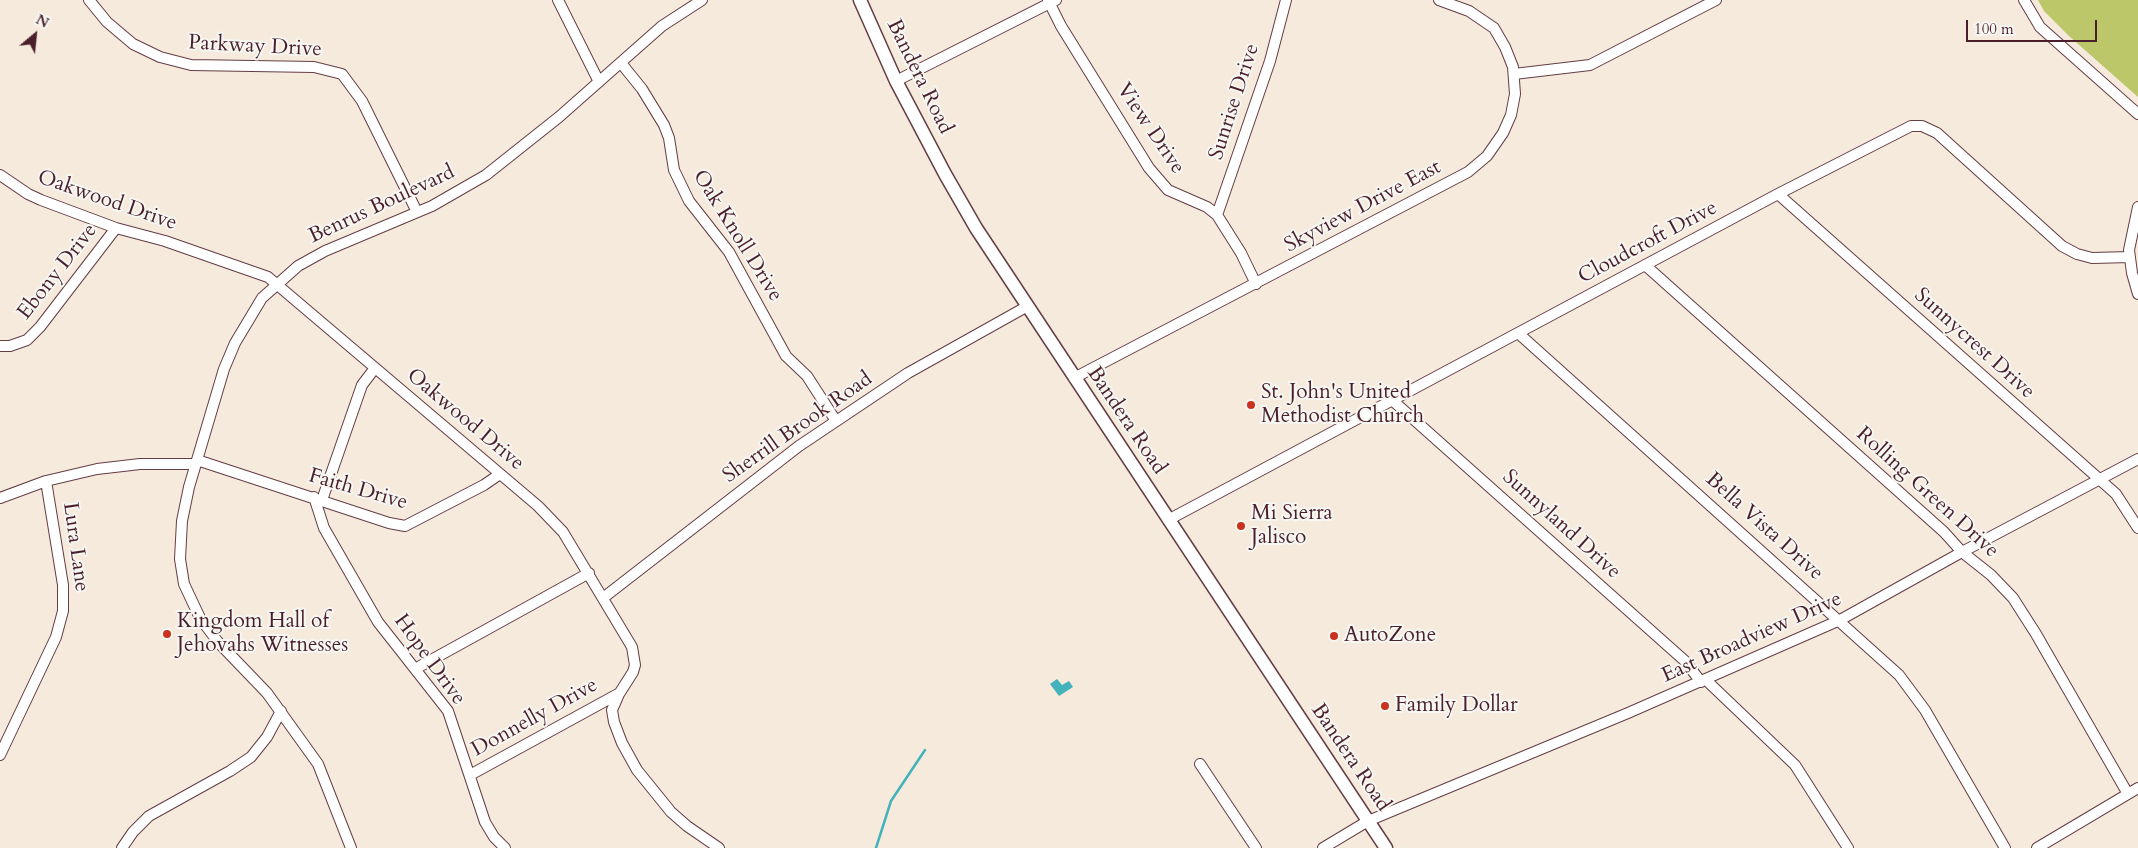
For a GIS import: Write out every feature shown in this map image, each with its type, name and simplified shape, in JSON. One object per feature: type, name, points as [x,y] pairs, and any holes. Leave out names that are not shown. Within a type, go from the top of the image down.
[{"type":"main road","name":"Bandera Road","points":[[860,0],[896,81],[958,197],[1026,307],[1386,848]]},
{"type":"street","name":"Parkway Drive","points":[[89,0],[106,22],[133,44],[160,57],[191,65],[314,67],[333,70],[342,74],[362,102],[417,212]]},
{"type":"street","points":[[558,0],[599,82]]},
{"type":"street","name":"Benrus Boulevard","points":[[351,848],[318,764],[280,711],[200,618],[184,584],[180,559],[180,535],[196,462],[220,381],[235,343],[262,298],[298,266],[325,251],[445,199],[486,175],[599,82],[667,22],[702,0]]},
{"type":"street","name":"Sunrise Drive","points":[[1217,216],[1270,61],[1286,0]]},
{"type":"street","name":"Skyview Drive East","points":[[1074,378],[1256,284],[1478,165],[1495,147],[1511,115],[1515,94],[1514,74],[1506,47],[1494,28],[1469,11],[1439,0]]},
{"type":"street","points":[[1514,74],[1590,65],[1716,0]]},
{"type":"street","points":[[2024,0],[2040,27],[2138,114]]},
{"type":"street","points":[[896,81],[1051,1]]},
{"type":"street","name":"View Drive","points":[[1051,1],[1158,179],[1177,195],[1206,207],[1217,216],[1241,253],[1256,284]]},
{"type":"street","name":"Oak Knoll Drive","points":[[621,63],[642,88],[664,124],[669,138],[674,170],[690,201],[728,252],[786,356],[807,376],[836,421]]},
{"type":"street","name":"Cloudcroft Drive","points":[[1168,520],[1903,129],[1922,126],[1937,134],[2062,246],[2077,254],[2092,258],[2130,257]]},
{"type":"street","name":"Oakwood Drive","points":[[0,175],[28,194],[41,200],[116,228],[258,272],[277,284],[555,523],[589,573],[632,647],[635,665],[630,679],[619,694],[612,710],[614,722],[637,770],[671,812],[687,826],[719,848]]},
{"type":"street","name":"Sunnycrest Drive","points":[[1778,194],[2124,504],[2138,528]]},
{"type":"street","points":[[2138,207],[2132,231],[2130,257],[2138,294]]},
{"type":"street","name":"Ebony Drive","points":[[0,346],[10,346],[27,340],[40,327],[116,228]]},
{"type":"street","name":"Rolling Green Drive","points":[[1645,265],[1944,532],[1962,552],[1991,575],[2023,612],[2128,794]]},
{"type":"street","name":"Sherrill Brook Road","points":[[603,598],[774,464],[836,421],[908,373],[1026,307]]},
{"type":"street","name":"Bella Vista Drive","points":[[1518,333],[1840,620],[1899,675],[1924,710],[2005,848]]},
{"type":"street","points":[[318,499],[362,385],[375,368]]},
{"type":"street","name":"Sunnyland Drive","points":[[1392,400],[1685,662],[1703,681],[1795,765],[1848,848]]},
{"type":"street","name":"East Broadview Drive","points":[[1323,848],[1368,821],[1703,681],[1840,620],[1962,552],[2138,460]]},
{"type":"street","name":"Faith Drive","points":[[0,498],[46,481],[128,465],[196,462],[405,526],[476,490],[500,474]]},
{"type":"street","name":"Lura Lane","points":[[0,755],[56,637],[63,611],[63,585],[46,481]]},
{"type":"street","name":"Hope Drive","points":[[318,499],[324,528],[378,622],[448,711],[489,829],[504,848]]},
{"type":"street","points":[[415,669],[589,573]]},
{"type":"street","name":"Donnelly Drive","points":[[470,775],[619,694]]},
{"type":"street","points":[[122,848],[133,832],[149,816],[230,771],[251,757],[267,737],[280,711]]},
{"type":"street","points":[[1200,764],[1256,848]]},
{"type":"street","points":[[2037,848],[2138,788]]},
{"type":"green space","points":[[2038,0],[2138,0],[2138,97],[2069,36],[2044,11]]},
{"type":"water","points":[[1057,679],[1062,685],[1069,681],[1073,687],[1059,696],[1050,684]]},
{"type":"waterway","points":[[876,848],[891,801],[925,750]]},
{"type":"place","name":"St. John's United Methodist Church","points":[[1251,405]]},
{"type":"place","name":"Mi Sierra Jalisco","points":[[1241,526]]},
{"type":"place","name":"Kingdom Hall of Jehovahs Witnesses","points":[[167,634]]},
{"type":"place","name":"AutoZone","points":[[1334,636]]},
{"type":"place","name":"Family Dollar","points":[[1385,706]]}]
